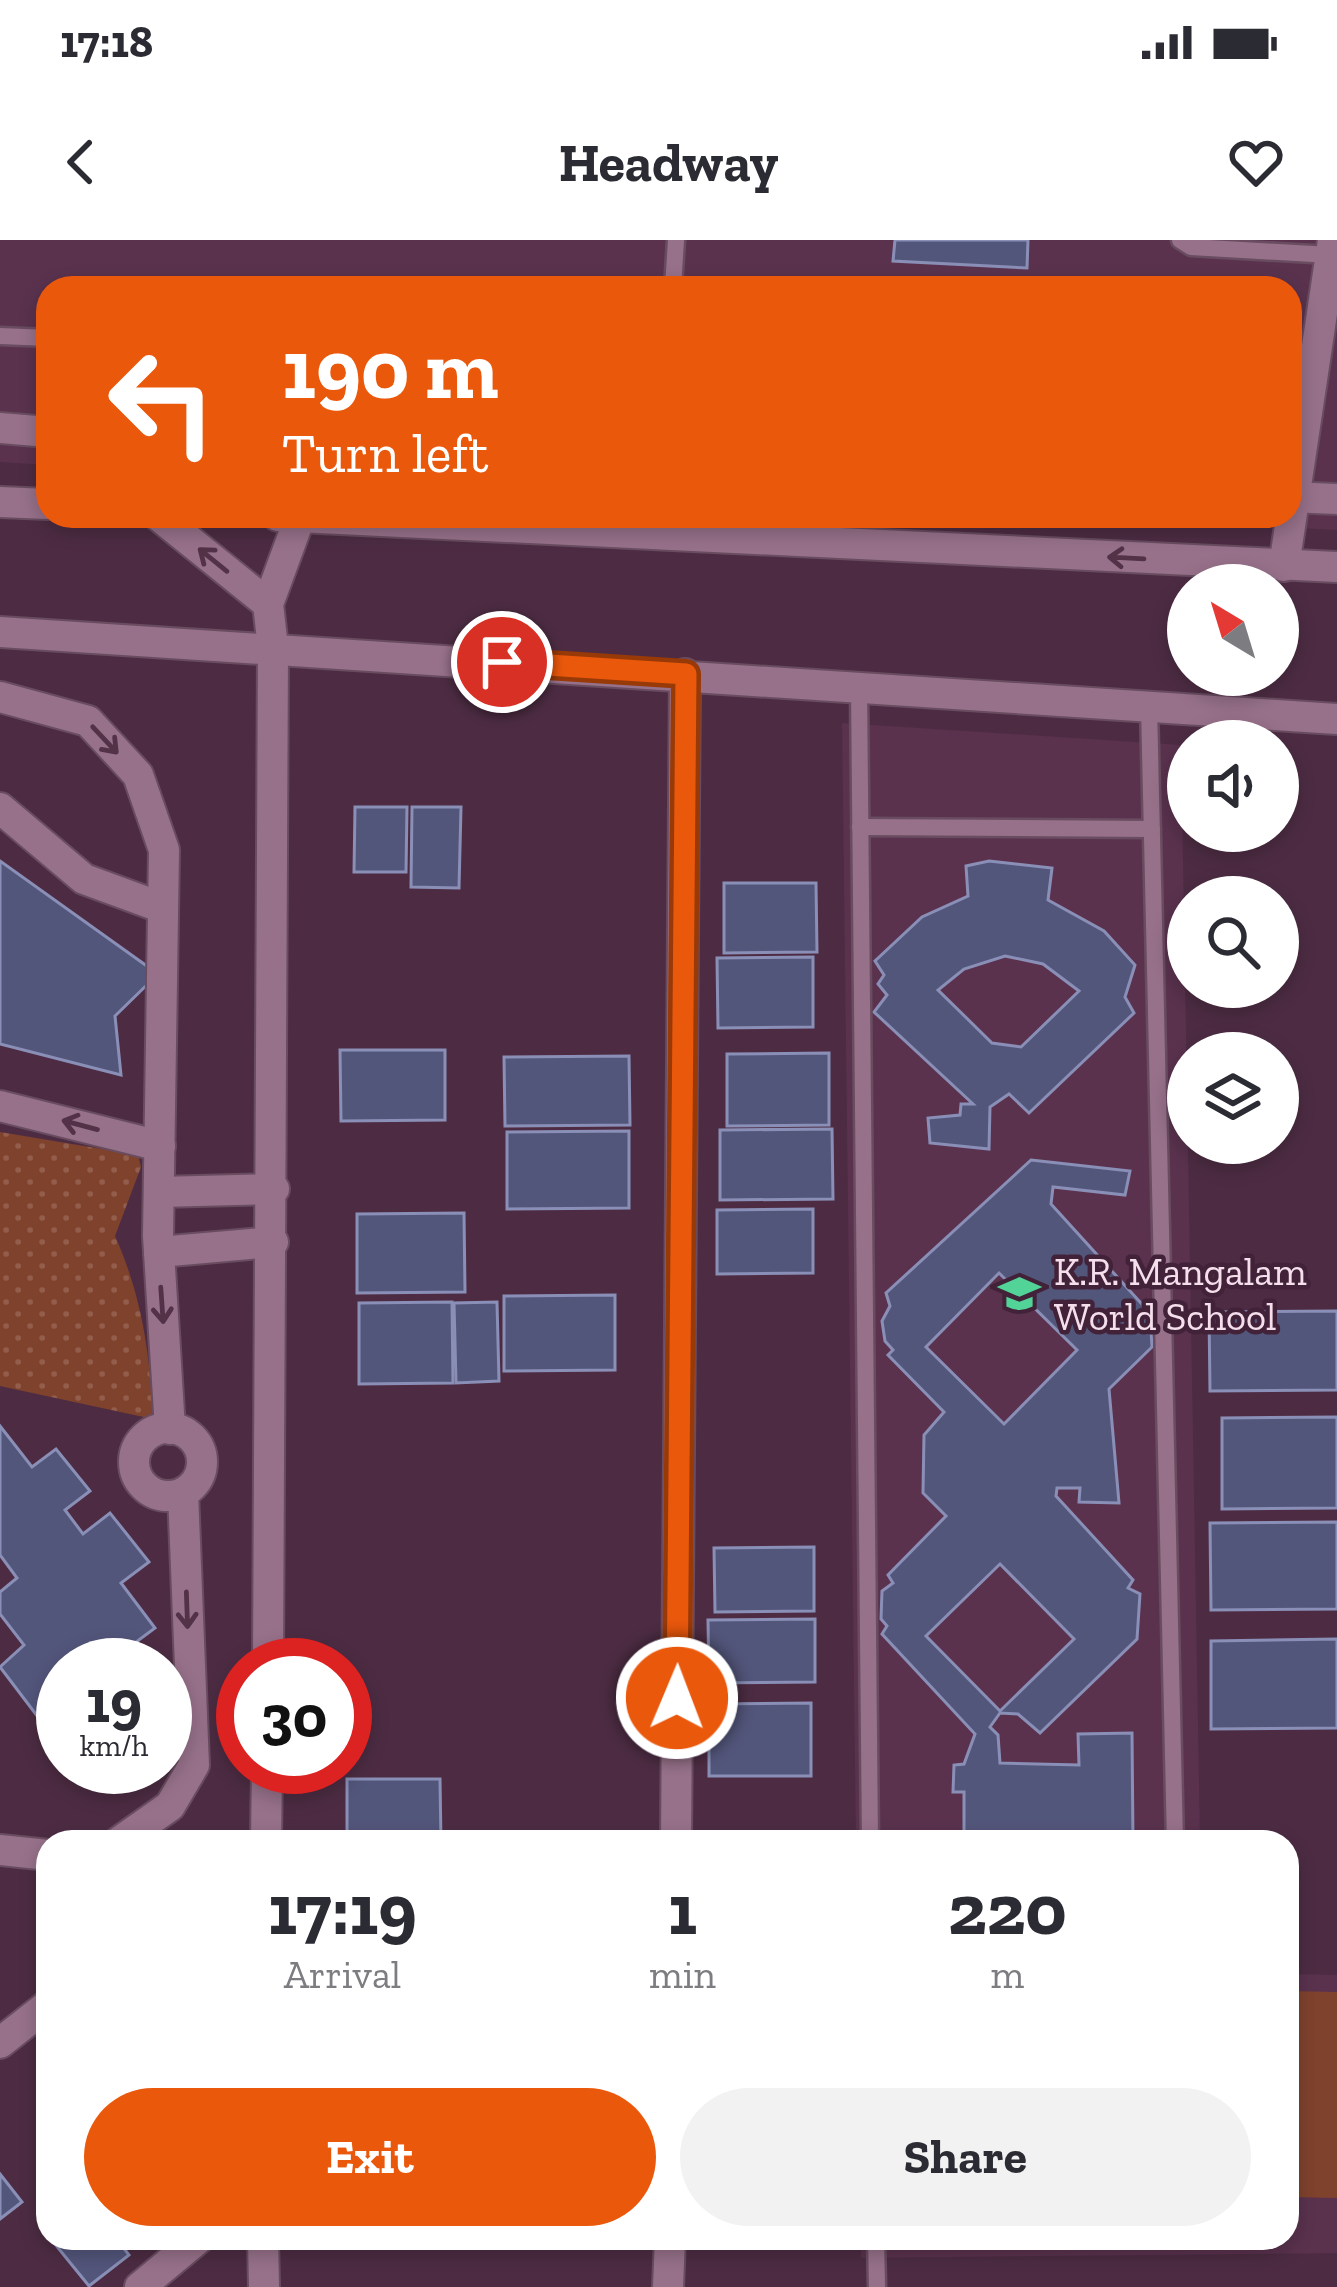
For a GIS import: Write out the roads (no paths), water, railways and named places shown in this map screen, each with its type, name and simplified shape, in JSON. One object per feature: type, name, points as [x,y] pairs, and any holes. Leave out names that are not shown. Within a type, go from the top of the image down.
[{"type":"street","points":[[1302,401],[1331,247]]},
{"type":"street","points":[[0,428],[36,431]]},
{"type":"street","points":[[1302,497],[1337,499]]},
{"type":"street","points":[[0,502],[36,504]]},
{"type":"street","points":[[174,528],[268,604]]},
{"type":"street","points":[[268,1638],[274,1190],[273,648],[268,604],[296,528]]},
{"type":"street","points":[[521,528],[1244,564]]},
{"type":"street","points":[[1284,564],[1288,528]]},
{"type":"street","points":[[1299,567],[1337,568]]},
{"type":"street","points":[[0,632],[1337,719]]},
{"type":"street","points":[[676,1830],[686,674]]},
{"type":"street","points":[[0,697],[88,721],[138,775],[164,850],[158,1192],[170,1429]]},
{"type":"street","points":[[0,808],[84,879],[163,908]]},
{"type":"street","points":[[0,1106],[160,1147]]},
{"type":"street","points":[[158,1192],[274,1190]]},
{"type":"street","points":[[159,1252],[273,1242]]},
{"type":"street","points":[[170,1429],[190,1437],[201,1455],[198,1478],[182,1493],[150,1492],[134,1463],[149,1435],[170,1429]]},
{"type":"street","points":[[135,1830],[170,1806],[194,1766],[182,1493]]},
{"type":"street","points":[[263,1830],[265,1794]]},
{"type":"street","points":[[0,1850],[36,1854]]},
{"type":"street","points":[[0,2043],[36,2014]]},
{"type":"street","points":[[140,2287],[185,2250]]},
{"type":"street","points":[[263,2250],[264,2287]]},
{"type":"street","points":[[668,2287],[670,2250]]},
{"type":"lane","points":[[674,276],[676,240]]},
{"type":"lane","points":[[1180,240],[1191,247],[1331,247]]},
{"type":"lane","points":[[0,336],[36,338]]},
{"type":"lane","points":[[859,685],[870,1830]]},
{"type":"lane","points":[[1149,706],[1174,1830]]},
{"type":"lane","points":[[860,827],[1152,829]]},
{"type":"lane","points":[[876,2250],[877,2287]]},
{"type":"place","name":"K.R. Mangalam World School","points":[[1020,1293]]}]
